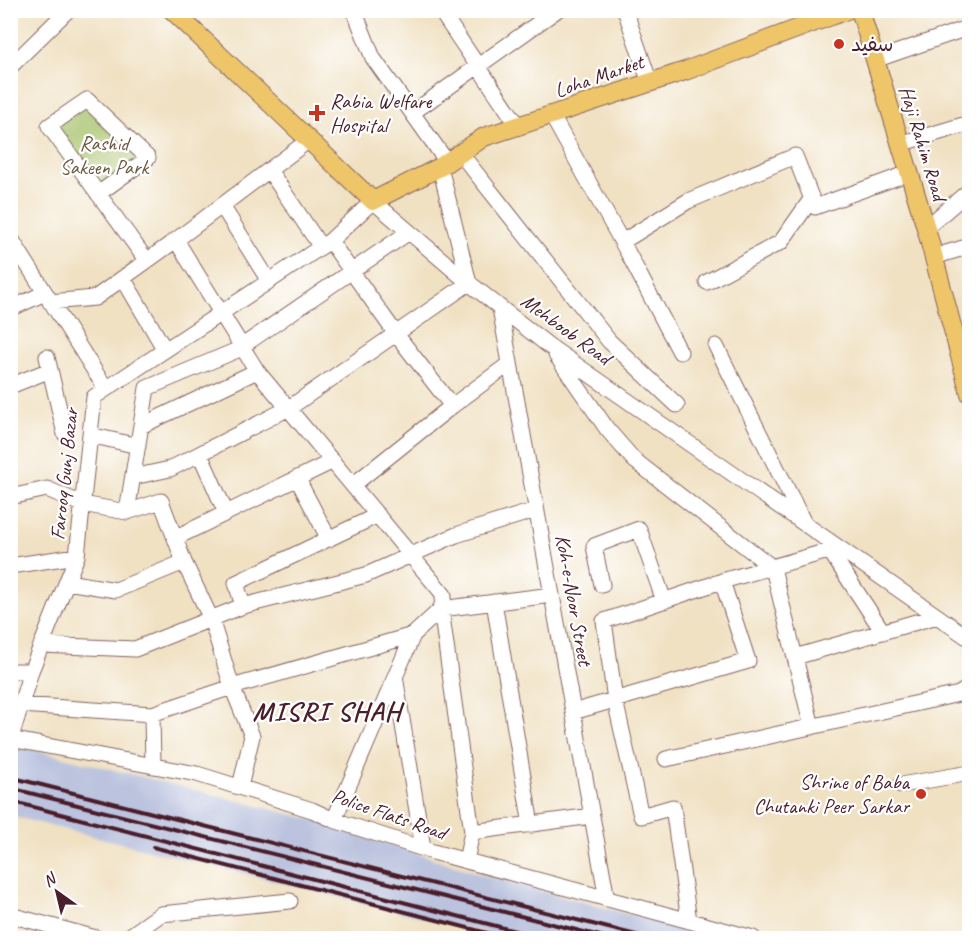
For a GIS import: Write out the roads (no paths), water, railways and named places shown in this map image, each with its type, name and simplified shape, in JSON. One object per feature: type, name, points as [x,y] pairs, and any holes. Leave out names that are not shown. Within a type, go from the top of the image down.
[{"type":"main road","name":"Mehboob Road","points":[[172,10],[373,201]]},
{"type":"main road","name":"Loha Market","points":[[373,201],[450,161],[484,137],[650,83],[848,10]]},
{"type":"main road","name":"Haji Rahim Road","points":[[860,10],[926,228],[969,394]]},
{"type":"street","points":[[10,67],[68,10]]},
{"type":"street","points":[[354,10],[373,58],[450,161],[609,341],[677,405]]},
{"type":"street","points":[[440,10],[519,127]]},
{"type":"street","points":[[412,113],[557,10]]},
{"type":"street","points":[[625,10],[650,83]]},
{"type":"street","points":[[875,60],[969,27]]},
{"type":"street","points":[[98,194],[148,159],[87,100],[49,126],[98,194],[147,261]]},
{"type":"street","points":[[552,116],[680,352]]},
{"type":"street","points":[[900,144],[969,123]]},
{"type":"street","points":[[10,309],[47,298],[95,298],[309,140]]},
{"type":"street","points":[[622,242],[688,201],[795,156],[815,207],[909,173]]},
{"type":"street","points":[[133,477],[170,469],[289,408],[469,283],[450,161]]},
{"type":"street","points":[[269,170],[326,244],[351,271],[452,406]]},
{"type":"street","points":[[926,228],[969,190]]},
{"type":"street","points":[[707,282],[781,242],[812,198]]},
{"type":"street","name":"Mehboob Road","points":[[373,201],[469,283],[549,346],[804,524],[834,549],[969,639]]},
{"type":"street","name":"Farooq Gunj Bazar","points":[[11,740],[31,671],[77,556],[94,397],[326,244],[373,201]]},
{"type":"street","points":[[222,206],[269,281]]},
{"type":"street","points":[[127,512],[147,388],[241,346],[409,232]]},
{"type":"street","points":[[10,237],[106,389]]},
{"type":"street","points":[[176,240],[257,370],[444,595],[441,609],[472,832],[466,861]]},
{"type":"street","points":[[933,257],[969,246]]},
{"type":"street","points":[[123,278],[165,350]]},
{"type":"street","name":"Koh-e-Noor Street","points":[[500,308],[607,899]]},
{"type":"street","points":[[549,346],[607,429],[634,460],[773,568],[812,727]]},
{"type":"street","points":[[716,346],[804,524]]},
{"type":"street","points":[[10,387],[49,363],[64,434]]},
{"type":"street","points":[[353,485],[452,406],[510,364]]},
{"type":"street","points":[[141,426],[257,370]]},
{"type":"street","points":[[90,435],[138,446]]},
{"type":"street","points":[[200,454],[226,513]]},
{"type":"street","points":[[175,538],[333,460]]},
{"type":"street","points":[[297,478],[328,538]]},
{"type":"street","points":[[10,497],[47,489],[82,504],[127,512],[161,501],[184,562],[211,619],[232,687],[252,736],[240,787]]},
{"type":"street","points":[[41,645],[135,649],[243,606],[366,575],[456,535],[537,510]]},
{"type":"street","points":[[243,606],[236,583],[378,515]]},
{"type":"street","points":[[602,585],[594,546],[639,529],[664,601]]},
{"type":"street","points":[[689,921],[673,807],[642,816],[615,700],[604,621],[722,581],[834,549],[883,632]]},
{"type":"street","points":[[10,566],[77,556]]},
{"type":"street","points":[[68,582],[116,590],[184,562]]},
{"type":"street","points":[[573,712],[748,661],[722,581]]},
{"type":"street","points":[[334,820],[413,635],[441,609],[552,595]]},
{"type":"street","points":[[494,603],[531,825]]},
{"type":"street","points":[[795,657],[937,616]]},
{"type":"street","points":[[21,705],[152,714],[232,687],[413,635]]},
{"type":"street","points":[[10,671],[31,671]]},
{"type":"street","points":[[395,676],[423,848]]},
{"type":"street","points":[[666,759],[959,694],[969,687]]},
{"type":"street","points":[[152,714],[153,766]]},
{"type":"street","name":"Police Flats Road","points":[[11,740],[197,774],[466,861],[753,939]]},
{"type":"street","points":[[901,785],[969,773]]},
{"type":"street","points":[[472,832],[592,816]]},
{"type":"street","points":[[127,939],[161,914],[290,901]]},
{"type":"street","points":[[10,915],[96,939]]},
{"type":"railway","points":[[10,777],[648,938]]},
{"type":"railway","points":[[10,788],[608,938]]},
{"type":"railway","points":[[10,801],[543,938]]},
{"type":"railway","points":[[153,847],[507,938]]},
{"type":"place","name":"سفید","points":[[839,44]]},
{"type":"place","name":"Rabia Welfare Hospital","points":[[317,113]]},
{"type":"place","name":"Shrine of Baba Chutanki Peer Sarkar","points":[[921,794]]},
{"type":"district","name":"MISRI SHAH","points":[[327,711]]},
{"type":"park label","name":"Rashid Sakeen Park","points":[[104,155]]}]
